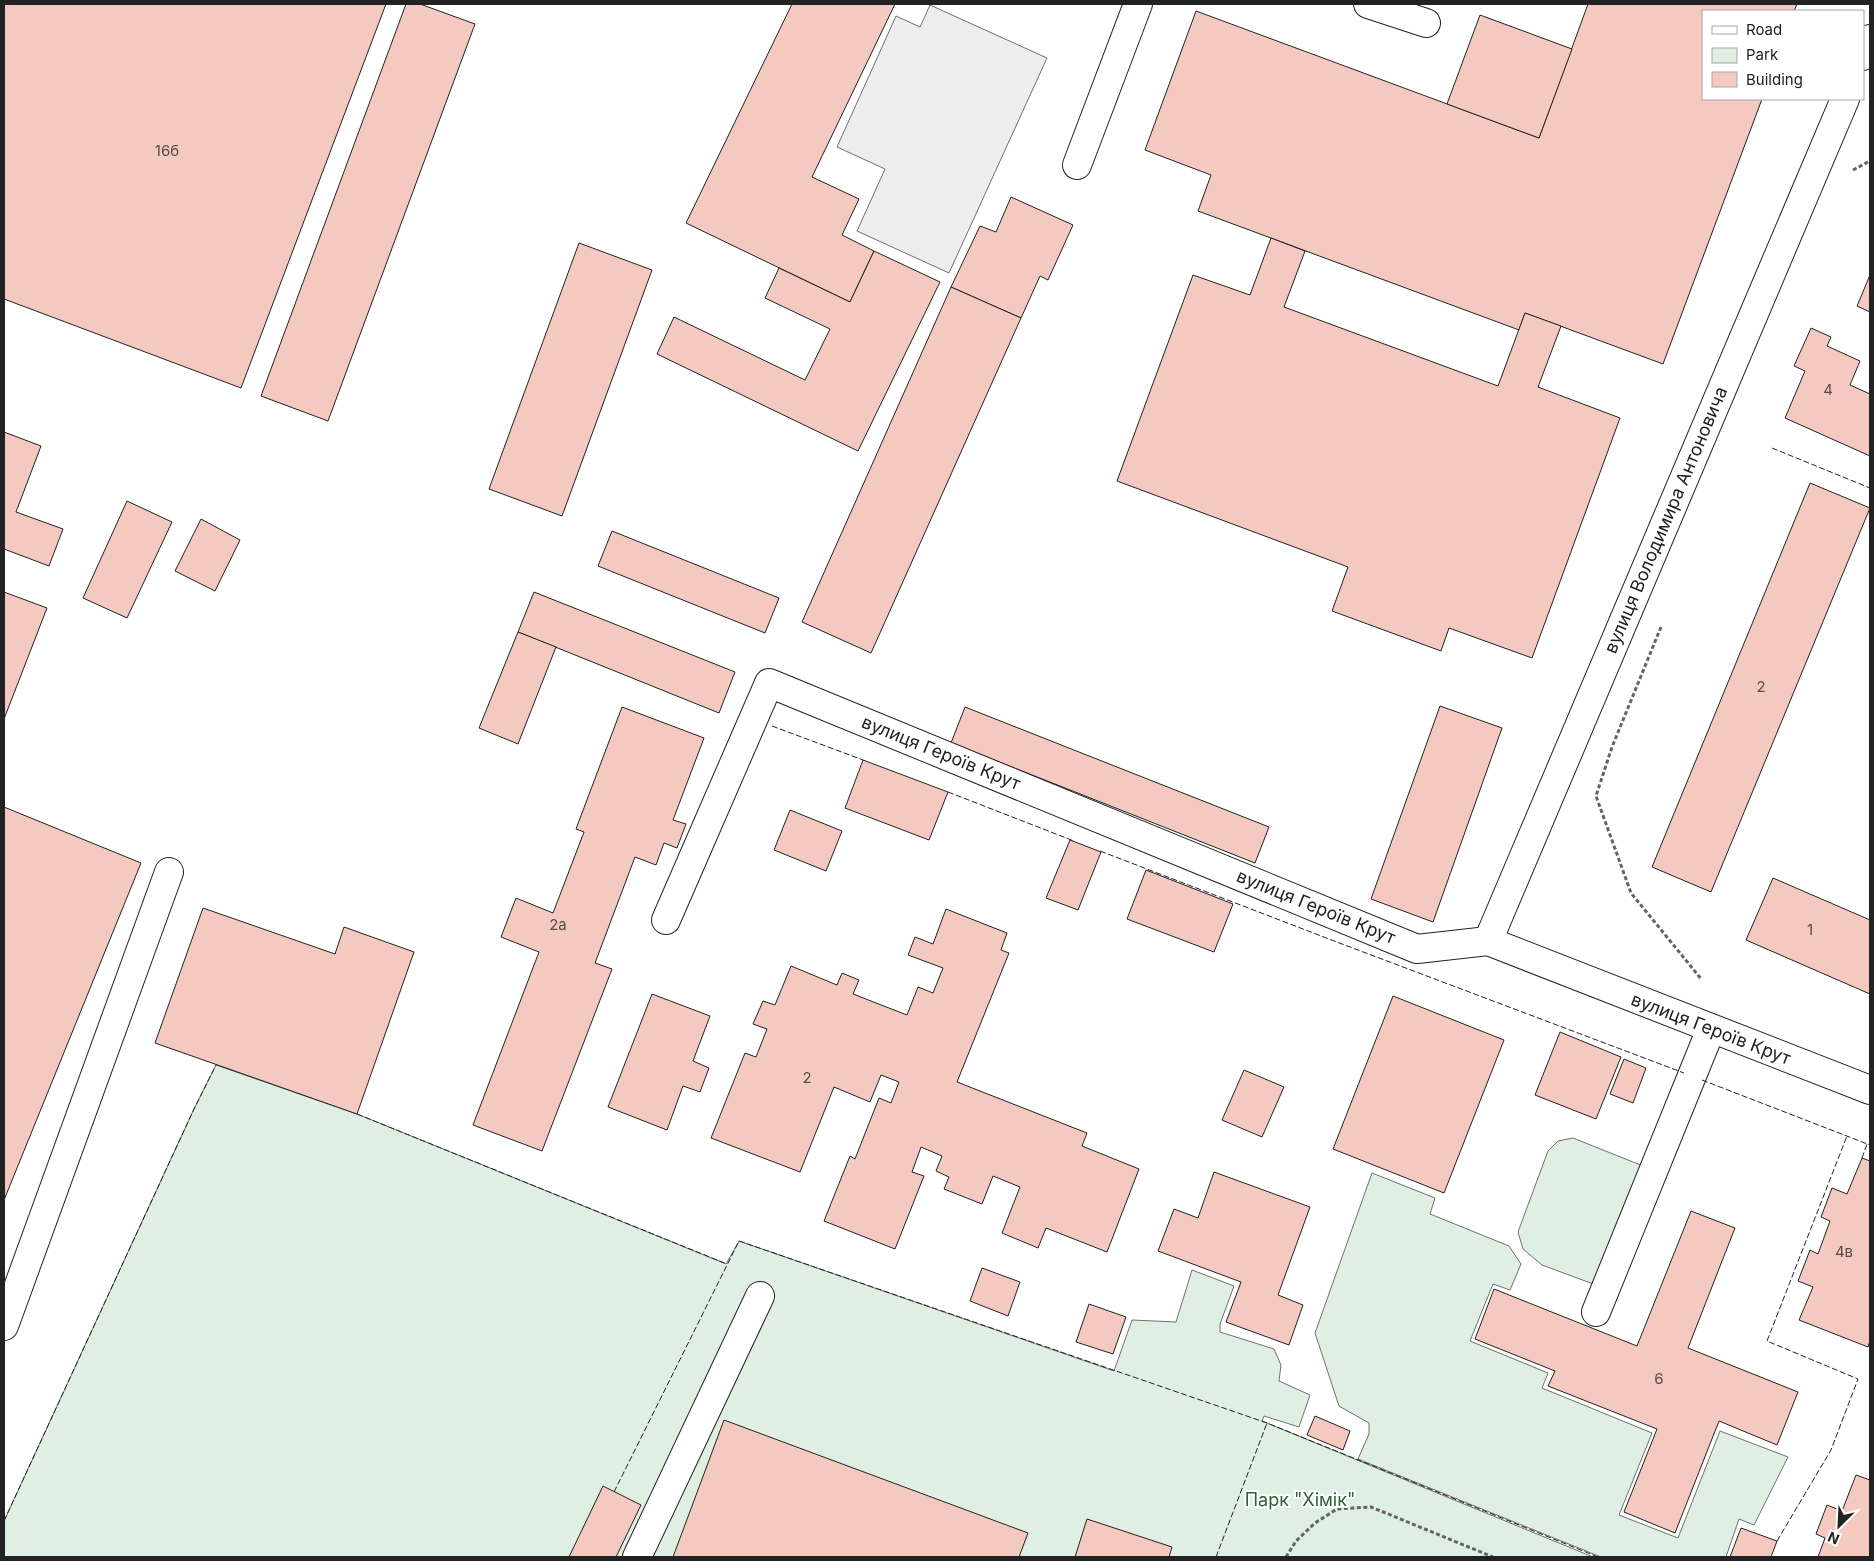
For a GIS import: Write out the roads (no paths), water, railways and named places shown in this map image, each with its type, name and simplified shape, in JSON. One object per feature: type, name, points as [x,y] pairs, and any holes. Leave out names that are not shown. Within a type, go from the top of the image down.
[{"type":"street","points":[[1077,165],[1138,4]]},
{"type":"street","points":[[1368,4],[1431,10]]},
{"type":"street","points":[[1864,54],[1870,39]]},
{"type":"street","name":"вулиця Володимира Антоновича","points":[[1488,941],[1845,100]]},
{"type":"street","name":"вулиця Героїв Крут","points":[[666,920],[770,683],[1417,949],[1488,941],[1870,1090]]},
{"type":"street","points":[[4,1326],[169,872]]},
{"type":"street","points":[[1596,1312],[1711,1029]]},
{"type":"street","points":[[637,1557],[760,1296]]},
{"type":"park label","name":"Парк \"Хімік\"","points":[[1300,1500]]}]
